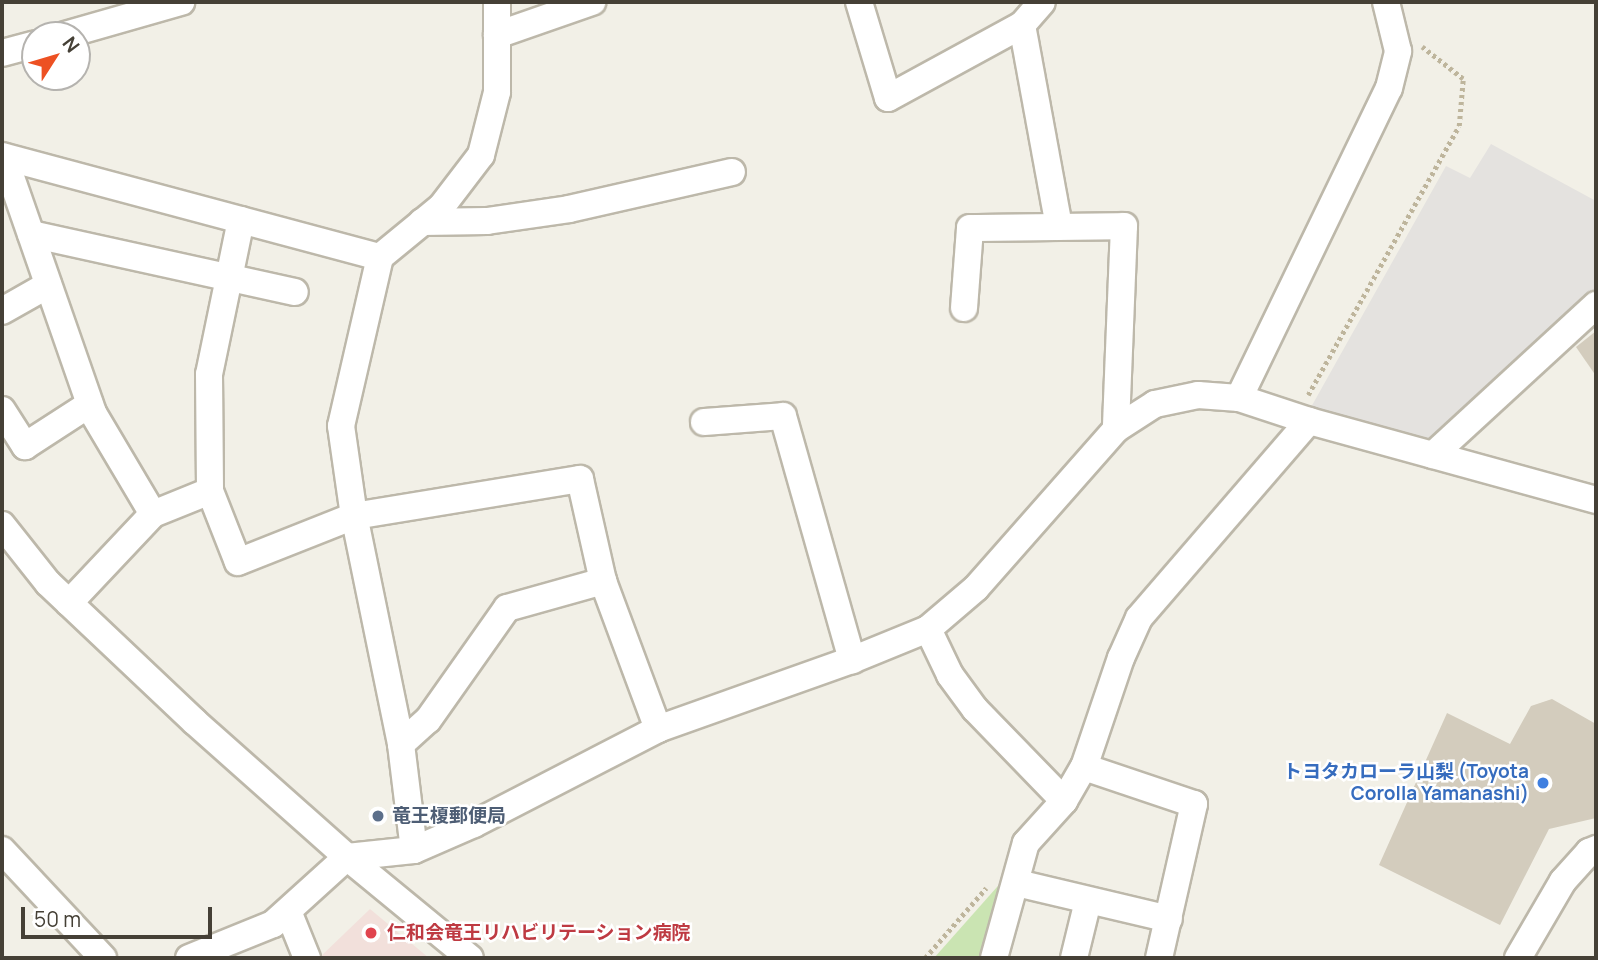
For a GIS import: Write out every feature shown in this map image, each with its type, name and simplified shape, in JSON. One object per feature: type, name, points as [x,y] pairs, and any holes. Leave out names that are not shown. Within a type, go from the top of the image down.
[{"type":"street","points":[[91,28],[181,2]]},
{"type":"street","points":[[414,850],[401,744],[354,516],[341,426],[380,257],[442,206],[481,155],[497,92],[496,2]]},
{"type":"street","points":[[497,35],[592,2]]},
{"type":"street","points":[[859,2],[888,98],[1022,25],[1042,2]]},
{"type":"street","points":[[1239,398],[1389,89],[1398,51],[1389,12]]},
{"type":"street","points":[[1022,25],[1059,227]]},
{"type":"street","points":[[3,157],[380,257]]},
{"type":"street","points":[[3,157],[90,404],[152,514]]},
{"type":"street","points":[[422,222],[487,221],[569,209],[732,172]]},
{"type":"street","points":[[241,220],[209,374],[210,491],[238,562],[354,516],[580,479],[603,581],[658,729]]},
{"type":"street","points":[[964,308],[970,229],[1124,226],[1116,429]]},
{"type":"street","points":[[31,234],[295,292]]},
{"type":"street","points":[[2,312],[48,285]]},
{"type":"street","points":[[1433,455],[1596,305]]},
{"type":"street","points":[[189,958],[273,924],[347,857],[414,850],[474,824],[658,729],[852,660],[928,629],[976,588],[1116,429],[1155,404],[1198,396],[1239,398],[1303,419],[1596,500]]},
{"type":"street","points":[[2,410],[25,446],[90,404]]},
{"type":"street","points":[[704,422],[783,416],[852,660]]},
{"type":"street","points":[[994,958],[1005,882],[1027,843],[1064,801],[1084,766],[1121,659],[1139,618],[1303,419]]},
{"type":"street","points":[[69,603],[152,514],[210,491]]},
{"type":"street","points":[[2,525],[48,583],[195,722],[347,857],[470,958]]},
{"type":"street","points":[[401,744],[428,719],[507,608],[603,581]]},
{"type":"street","points":[[928,629],[950,675],[975,709],[1064,801]]},
{"type":"street","points":[[1084,766],[1194,804],[1159,958]]},
{"type":"street","points":[[1518,958],[1563,881],[1588,852],[1596,849]]},
{"type":"street","points":[[2,850],[103,958]]},
{"type":"street","points":[[1005,882],[1169,919]]},
{"type":"street","points":[[1074,958],[1088,901]]},
{"type":"street","points":[[288,911],[307,958]]},
{"type":"path","points":[[1303,419],[1459,126],[1463,79],[1389,12]]},
{"type":"path","points":[[925,958],[1005,882]]},
{"type":"shaded area","points":[[1491,144],[1596,201],[1596,291],[1432,439],[1310,409],[1446,166],[1470,178]]},
{"type":"shaded area","name":"仁和会竜王リハビリテーション病院","points":[[370,909],[429,958],[319,958]]},
{"type":"green space","points":[[1013,869],[983,958],[934,958]]},
{"type":"building","points":[[1596,331],[1596,376],[1576,347]]},
{"type":"building","points":[[1552,699],[1596,724],[1596,818],[1549,829],[1500,925],[1379,865],[1447,713],[1510,744],[1531,706]]},
{"type":"place","name":"トヨタカローラ山梨 (Toyota Corolla Yamanashi)","points":[[1543,783]]},
{"type":"place","name":"竜王榎郵便局","points":[[378,816]]},
{"type":"place","name":"仁和会竜王リハビリテーション病院","points":[[371,933]]}]
